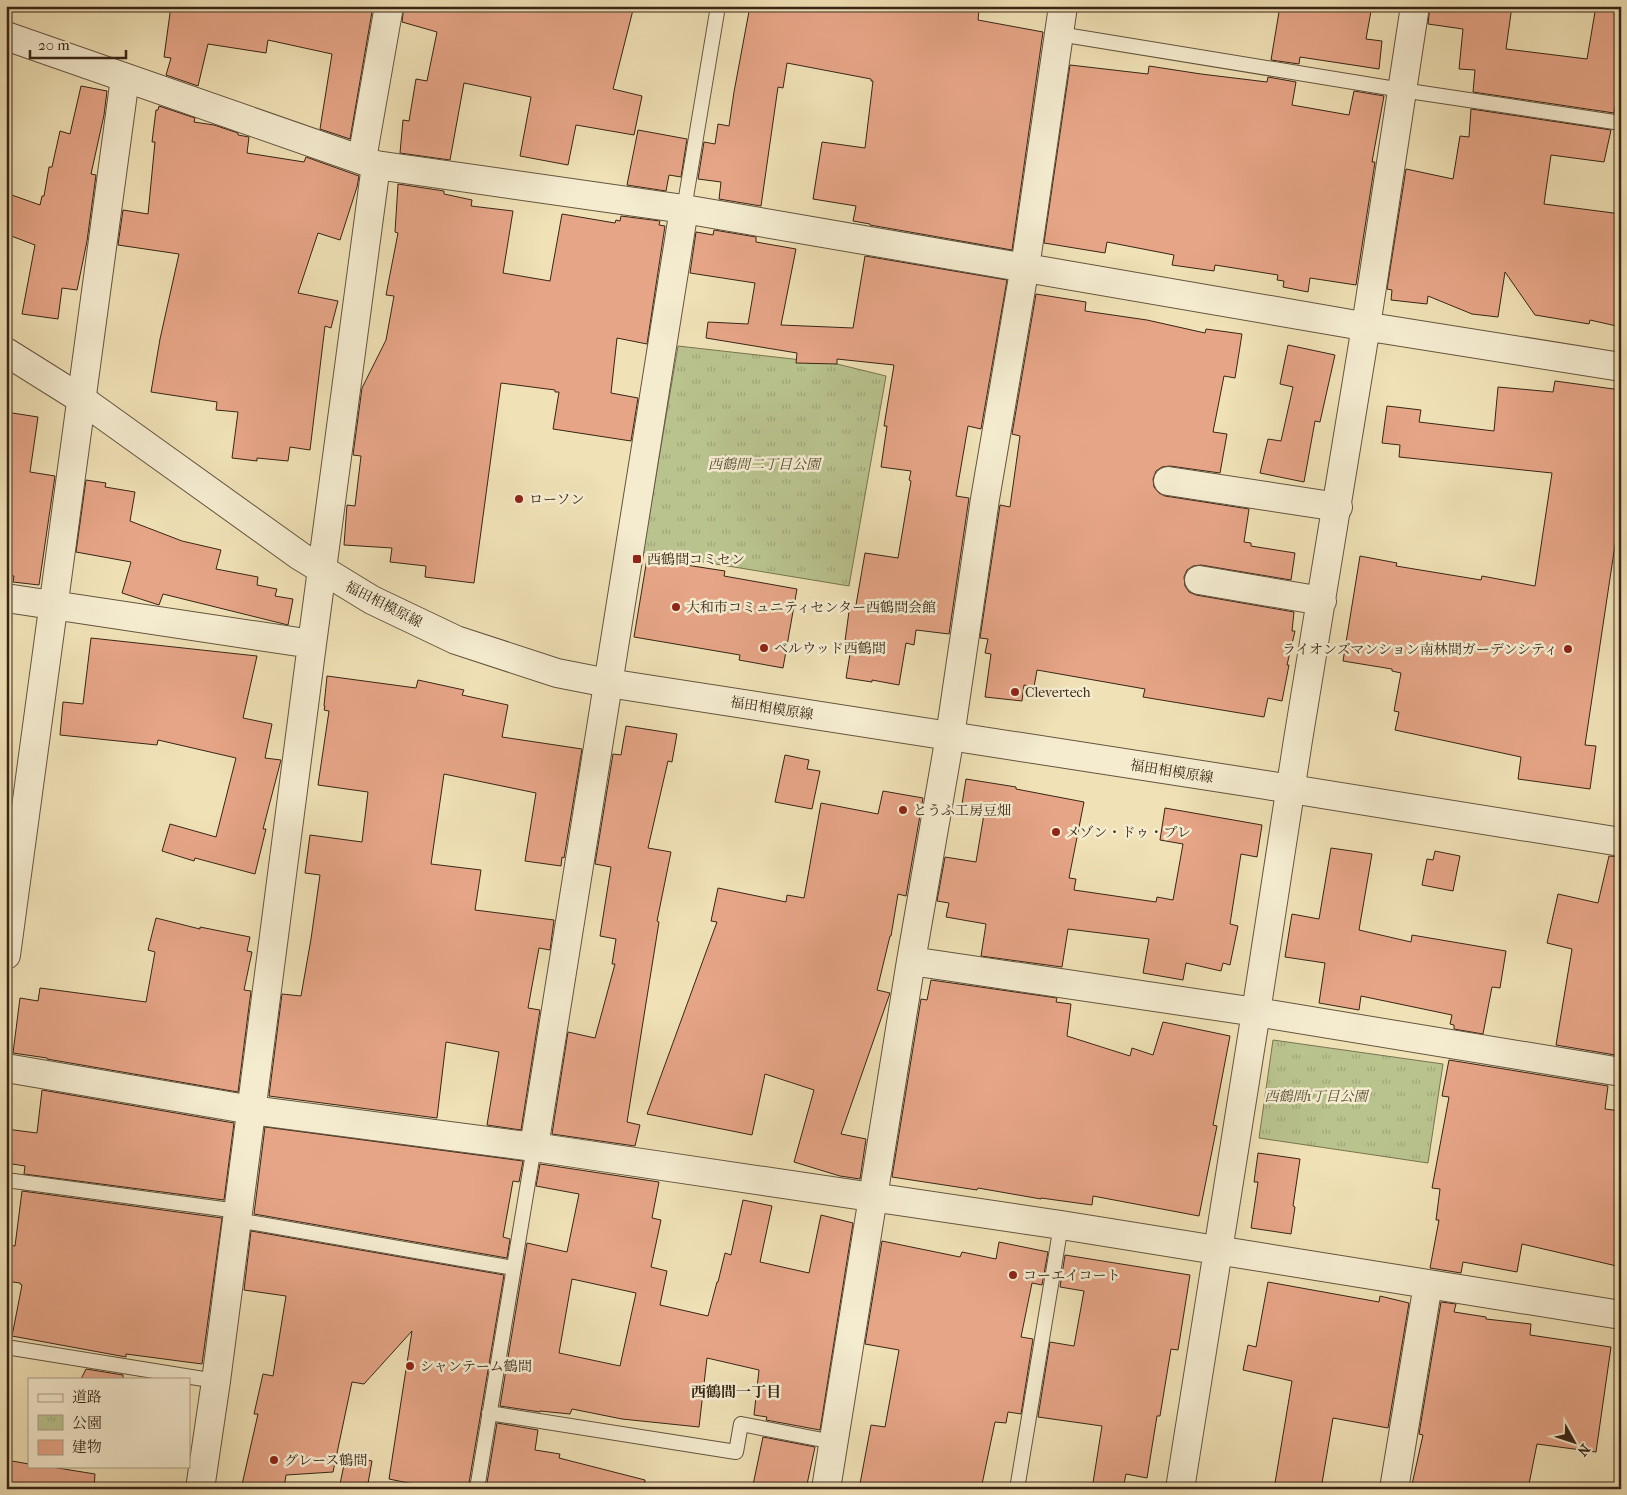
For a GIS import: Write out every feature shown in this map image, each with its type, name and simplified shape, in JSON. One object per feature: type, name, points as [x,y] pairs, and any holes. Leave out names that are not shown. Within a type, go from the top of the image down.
[{"type":"street","points":[[200,1489],[216,1381],[322,571],[389,6]]},
{"type":"street","points":[[1180,1489],[1291,789],[1338,507],[1415,6]]},
{"type":"street","points":[[826,1489],[911,962],[950,736],[985,500],[1024,268],[1059,14]]},
{"type":"street","points":[[6,36],[369,162],[684,209],[1366,326],[1621,367]]},
{"type":"street","points":[[6,955],[125,78]]},
{"type":"street","points":[[534,1147],[684,209]]},
{"type":"street","name":"福田相模原線","points":[[6,352],[81,399],[322,571],[372,600],[456,640],[557,673],[608,683],[1621,842]]},
{"type":"street","points":[[1168,481],[1338,507]]},
{"type":"street","points":[[1199,580],[1322,601]]},
{"type":"street","points":[[6,598],[312,644]]},
{"type":"street","points":[[911,962],[1256,1012],[1621,1072]]},
{"type":"street","points":[[6,1068],[252,1110],[534,1147],[1061,1225],[1621,1315]]},
{"type":"street","points":[[1394,1489],[1428,1284]]},
{"type":"lane","points":[[684,209],[718,6]]},
{"type":"lane","points":[[1059,14],[1402,90],[1621,124]]},
{"type":"lane","points":[[477,1489],[534,1147]]},
{"type":"lane","points":[[6,1180],[237,1215],[513,1268]]},
{"type":"lane","points":[[1017,1489],[1061,1225]]},
{"type":"lane","points":[[6,1347],[216,1381]]},
{"type":"lane","points":[[489,1413],[736,1452],[741,1424],[834,1442]]},
{"type":"green space","name":"西鶴間二丁目公園","points":[[678,346],[837,364],[886,376],[849,586],[643,552]]},
{"type":"green space","name":"西鶴間1丁目公園","points":[[1273,1040],[1443,1064],[1428,1163],[1259,1138]]},
{"type":"building","points":[[171,6],[373,6],[350,139],[320,129],[332,54],[268,40],[266,53],[208,44],[198,86],[166,75],[171,58],[164,57]]},
{"type":"building","points":[[404,6],[634,6],[613,89],[642,96],[634,135],[576,125],[568,165],[520,156],[531,97],[464,83],[450,160],[400,153],[403,120],[409,121],[416,79],[427,81],[437,32],[402,22]]},
{"type":"building","points":[[750,6],[951,6],[979,10],[978,20],[1043,32],[1012,250],[853,221],[856,206],[813,199],[822,142],[865,148],[873,81],[871,79],[787,63],[783,88],[778,87],[761,206],[719,199],[721,182],[698,179],[704,142],[715,144],[718,124],[729,126]]},
{"type":"building","points":[[1280,6],[1341,6],[1371,11],[1366,39],[1382,41],[1379,69],[1300,57],[1299,64],[1271,60]]},
{"type":"building","points":[[1430,6],[1512,6],[1506,49],[1587,59],[1596,6],[1621,6],[1621,77],[1614,113],[1473,92],[1475,70],[1459,69],[1463,29],[1428,24]]},
{"type":"building","points":[[1070,65],[1148,74],[1149,66],[1267,82],[1268,77],[1296,82],[1292,105],[1349,115],[1354,91],[1384,96],[1372,162],[1375,162],[1356,285],[1310,278],[1308,292],[1283,287],[1284,281],[1277,280],[1278,275],[1215,265],[1214,271],[1172,265],[1174,255],[1107,242],[1105,253],[1044,243]]},
{"type":"building","points":[[81,86],[107,91],[104,115],[91,174],[96,175],[87,241],[77,290],[62,288],[58,319],[22,314],[35,245],[6,234],[6,193],[40,205],[42,196],[44,196],[49,167],[52,167],[60,131],[70,134]]},
{"type":"building","points":[[159,106],[195,118],[194,122],[214,125],[238,133],[238,135],[249,137],[247,153],[304,162],[306,157],[359,176],[340,240],[318,233],[298,293],[338,301],[331,328],[325,326],[310,450],[290,447],[288,461],[257,458],[257,461],[232,458],[238,412],[216,410],[217,402],[151,392],[160,339],[179,254],[118,245],[123,210],[148,214],[155,142],[152,142],[156,110],[158,110]]},
{"type":"building","points":[[1471,109],[1611,130],[1604,162],[1551,155],[1544,204],[1621,214],[1621,327],[1590,320],[1589,324],[1535,315],[1505,272],[1498,317],[1472,314],[1428,296],[1427,304],[1391,300],[1392,290],[1387,289],[1406,169],[1453,179],[1460,136],[1469,137]]},
{"type":"building","points":[[638,130],[687,139],[681,177],[669,175],[666,191],[627,185]]},
{"type":"building","points":[[398,184],[444,191],[444,194],[472,200],[471,206],[513,211],[503,273],[550,281],[562,214],[615,223],[616,220],[620,221],[621,216],[660,221],[659,225],[665,226],[647,344],[617,338],[611,393],[638,398],[631,441],[553,429],[559,392],[501,383],[474,583],[425,577],[426,566],[390,562],[392,548],[344,545],[347,505],[355,506],[361,456],[353,455],[362,388],[386,340],[394,296],[386,295],[398,233],[395,232]]},
{"type":"building","points":[[714,230],[756,237],[756,242],[796,249],[781,325],[853,328],[865,256],[1007,280],[981,429],[968,426],[956,496],[969,498],[949,634],[916,630],[914,645],[906,643],[899,685],[846,678],[852,642],[845,641],[850,604],[856,605],[865,553],[898,558],[911,471],[881,467],[887,426],[884,426],[894,365],[837,359],[837,364],[796,363],[797,353],[706,338],[708,322],[748,324],[755,283],[690,273],[696,232],[713,235]]},
{"type":"building","points":[[1036,294],[1086,302],[1085,311],[1147,320],[1205,333],[1206,329],[1242,334],[1235,378],[1224,376],[1213,432],[1227,434],[1220,473],[1170,466],[1162,467],[1156,471],[1153,479],[1154,487],[1165,496],[1249,509],[1244,542],[1251,543],[1251,546],[1295,553],[1291,580],[1201,565],[1193,566],[1187,570],[1184,577],[1185,586],[1189,592],[1196,595],[1294,612],[1292,631],[1295,631],[1287,665],[1289,665],[1282,701],[1268,698],[1264,717],[1143,697],[1145,689],[1037,670],[1034,687],[1024,685],[1022,701],[985,697],[991,654],[985,653],[988,639],[980,638],[1000,505],[1010,507],[1020,436],[1012,434]]},
{"type":"building","points":[[1288,345],[1335,355],[1320,422],[1315,421],[1304,482],[1260,473],[1268,439],[1281,441],[1293,387],[1280,384]]},
{"type":"building","points":[[1555,381],[1621,390],[1621,505],[1585,745],[1596,746],[1590,789],[1518,779],[1521,757],[1395,730],[1399,712],[1394,711],[1401,673],[1392,671],[1392,669],[1343,661],[1360,556],[1397,563],[1396,566],[1481,580],[1482,576],[1535,586],[1552,473],[1399,457],[1400,445],[1382,443],[1387,406],[1421,410],[1419,422],[1494,431],[1498,387],[1553,392]]},
{"type":"building","points":[[6,412],[38,417],[30,472],[55,476],[39,585],[13,582],[14,576],[6,575]]},
{"type":"building","points":[[86,480],[106,483],[105,487],[135,492],[130,521],[182,541],[221,550],[216,569],[258,577],[257,585],[277,589],[275,596],[293,599],[288,625],[163,594],[159,605],[122,593],[131,562],[76,552]]},
{"type":"building","points":[[647,559],[725,571],[724,576],[797,589],[783,668],[739,660],[740,655],[634,637]]},
{"type":"building","points":[[91,638],[257,656],[243,718],[272,724],[265,758],[281,760],[263,829],[266,829],[255,874],[195,858],[194,861],[162,851],[170,824],[216,837],[236,758],[158,740],[157,745],[60,735],[63,702],[83,704]]},
{"type":"building","points":[[327,676],[416,688],[418,680],[464,690],[462,695],[508,705],[502,737],[582,749],[564,858],[562,857],[561,866],[525,861],[536,793],[444,774],[431,864],[481,870],[475,910],[554,920],[550,950],[539,948],[528,1008],[540,1010],[521,1130],[487,1125],[499,1052],[446,1042],[437,1118],[269,1096],[282,994],[301,996],[311,939],[320,875],[305,873],[310,835],[362,842],[368,792],[318,785],[329,711],[324,710]]},
{"type":"building","points":[[626,726],[677,734],[672,762],[668,761],[648,848],[671,852],[657,921],[659,922],[627,1122],[640,1125],[635,1146],[552,1134],[568,1032],[595,1038],[615,964],[612,964],[616,939],[600,936],[611,867],[595,864],[613,754],[621,755]]},
{"type":"building","points":[[785,755],[809,760],[807,769],[820,771],[812,809],[775,802]]},
{"type":"building","points":[[966,779],[1016,787],[1016,789],[1084,802],[1069,878],[1076,879],[1074,890],[1156,902],[1157,897],[1173,900],[1183,844],[1160,840],[1165,808],[1262,825],[1257,857],[1241,854],[1230,924],[1238,926],[1230,965],[1223,963],[1221,971],[1186,963],[1183,980],[1143,973],[1149,939],[1068,929],[1062,967],[981,956],[986,924],[946,917],[949,903],[937,901],[945,857],[976,862],[985,808],[962,804]]},
{"type":"building","points":[[883,791],[923,798],[906,896],[898,894],[891,936],[877,990],[890,993],[841,1134],[866,1139],[860,1179],[840,1176],[794,1162],[814,1090],[765,1074],[752,1135],[647,1114],[717,922],[711,921],[718,888],[786,902],[787,895],[804,898],[821,803],[878,814]]},
{"type":"building","points":[[1331,848],[1372,854],[1359,930],[1411,942],[1412,935],[1506,951],[1500,988],[1492,987],[1483,1034],[1454,1029],[1454,1025],[1450,1024],[1452,1015],[1361,996],[1359,1010],[1319,1003],[1325,963],[1285,957],[1292,914],[1319,919]]},
{"type":"building","points":[[1435,851],[1460,856],[1453,891],[1422,885],[1427,859],[1433,860]]},
{"type":"building","points":[[1609,856],[1621,857],[1621,1056],[1556,1045],[1572,949],[1547,943],[1558,894],[1598,903]]},
{"type":"building","points":[[156,918],[200,929],[200,927],[250,937],[247,951],[252,952],[244,990],[251,991],[238,1092],[13,1053],[20,998],[38,1001],[40,988],[146,1002],[155,952],[148,950]]},
{"type":"building","points":[[931,980],[1057,998],[1056,1002],[1071,1004],[1067,1036],[1130,1056],[1132,1048],[1153,1055],[1163,1022],[1230,1036],[1213,1125],[1217,1126],[1199,1216],[1093,1196],[1092,1205],[892,1177],[921,999],[927,1000]]},
{"type":"building","points":[[1449,1060],[1608,1086],[1605,1109],[1621,1111],[1621,1267],[1522,1244],[1517,1272],[1463,1262],[1461,1273],[1430,1268],[1439,1220],[1436,1220],[1440,1189],[1432,1188],[1449,1097],[1442,1096]]},
{"type":"building","points":[[42,1090],[234,1123],[224,1200],[24,1174],[25,1166],[6,1163],[6,1129],[37,1133]]},
{"type":"building","points":[[265,1127],[523,1161],[519,1182],[513,1181],[503,1237],[510,1239],[507,1258],[254,1214]]},
{"type":"building","points":[[1258,1153],[1300,1159],[1291,1234],[1251,1228],[1258,1182],[1254,1182]]},
{"type":"building","points":[[540,1164],[659,1182],[652,1218],[661,1220],[651,1267],[667,1271],[660,1305],[708,1316],[725,1253],[731,1255],[743,1200],[772,1206],[760,1262],[809,1273],[821,1215],[853,1223],[820,1430],[766,1420],[767,1417],[754,1415],[759,1370],[707,1358],[699,1427],[622,1419],[572,1409],[570,1414],[500,1406],[527,1243],[567,1252],[579,1194],[536,1186]],"holes":[[[572,1279],[636,1293],[620,1366],[559,1353]]]},
{"type":"building","points":[[22,1191],[222,1218],[202,1364],[126,1354],[126,1357],[12,1336],[22,1285],[6,1281],[6,1245],[15,1246]]},
{"type":"building","points":[[251,1231],[504,1275],[468,1489],[417,1489],[418,1485],[389,1479],[412,1331],[364,1384],[352,1382],[333,1472],[286,1475],[284,1489],[241,1489],[258,1414],[254,1414],[263,1374],[273,1376],[286,1296],[244,1290]]},
{"type":"building","points":[[882,1241],[960,1257],[962,1252],[996,1259],[999,1242],[1048,1252],[1042,1285],[1032,1283],[1021,1337],[1033,1339],[1021,1414],[1008,1412],[1006,1423],[995,1422],[981,1489],[940,1489],[913,1483],[912,1489],[859,1489],[871,1425],[885,1427],[899,1350],[865,1344]]},
{"type":"building","points":[[1065,1255],[1190,1275],[1178,1350],[1171,1349],[1160,1416],[1157,1416],[1147,1478],[1126,1474],[1123,1489],[1092,1489],[1102,1426],[1038,1417],[1050,1342],[1074,1346],[1084,1291],[1060,1287]]},
{"type":"building","points":[[1268,1282],[1379,1302],[1380,1296],[1409,1303],[1388,1428],[1333,1418],[1321,1489],[1274,1489],[1292,1381],[1243,1370],[1248,1345],[1256,1347]]},
{"type":"building","points":[[1441,1302],[1456,1304],[1454,1312],[1486,1317],[1486,1319],[1531,1324],[1530,1335],[1611,1347],[1596,1452],[1537,1444],[1528,1489],[1411,1489],[1423,1435],[1419,1434]]},
{"type":"building","points":[[86,1369],[123,1375],[123,1378],[82,1378]]},
{"type":"building","points":[[497,1423],[538,1430],[535,1450],[560,1454],[559,1458],[645,1480],[644,1489],[486,1489]]},
{"type":"building","points":[[763,1437],[815,1447],[806,1489],[770,1489],[753,1485]]},
{"type":"building","points":[[346,1455],[372,1461],[367,1489],[339,1489]]},
{"type":"building","points":[[6,1460],[28,1464],[28,1468],[58,1468],[95,1474],[94,1489],[6,1489]]},
{"type":"place","name":"ローソン","points":[[519,499]]},
{"type":"place","name":"西鶴間コミセン","points":[[637,559]]},
{"type":"place","name":"大和市コミュニティセンター西鶴間会館","points":[[676,607]]},
{"type":"place","name":"ベルウッド西鶴間","points":[[764,648]]},
{"type":"place","name":"ライオンズマンション南林間ガーデンシティ","points":[[1568,649]]},
{"type":"place","name":"Clevertech","points":[[1015,692]]},
{"type":"place","name":"とうふ工房豆畑","points":[[903,810]]},
{"type":"place","name":"メゾン・ドゥ・プレ","points":[[1056,832]]},
{"type":"place","name":"コーエイコート","points":[[1013,1275]]},
{"type":"place","name":"シャンテーム鶴間","points":[[410,1366]]},
{"type":"place","name":"グレース鶴間","points":[[274,1460]]},
{"type":"district","name":"西鶴間一丁目","points":[[736,1392]]}]
